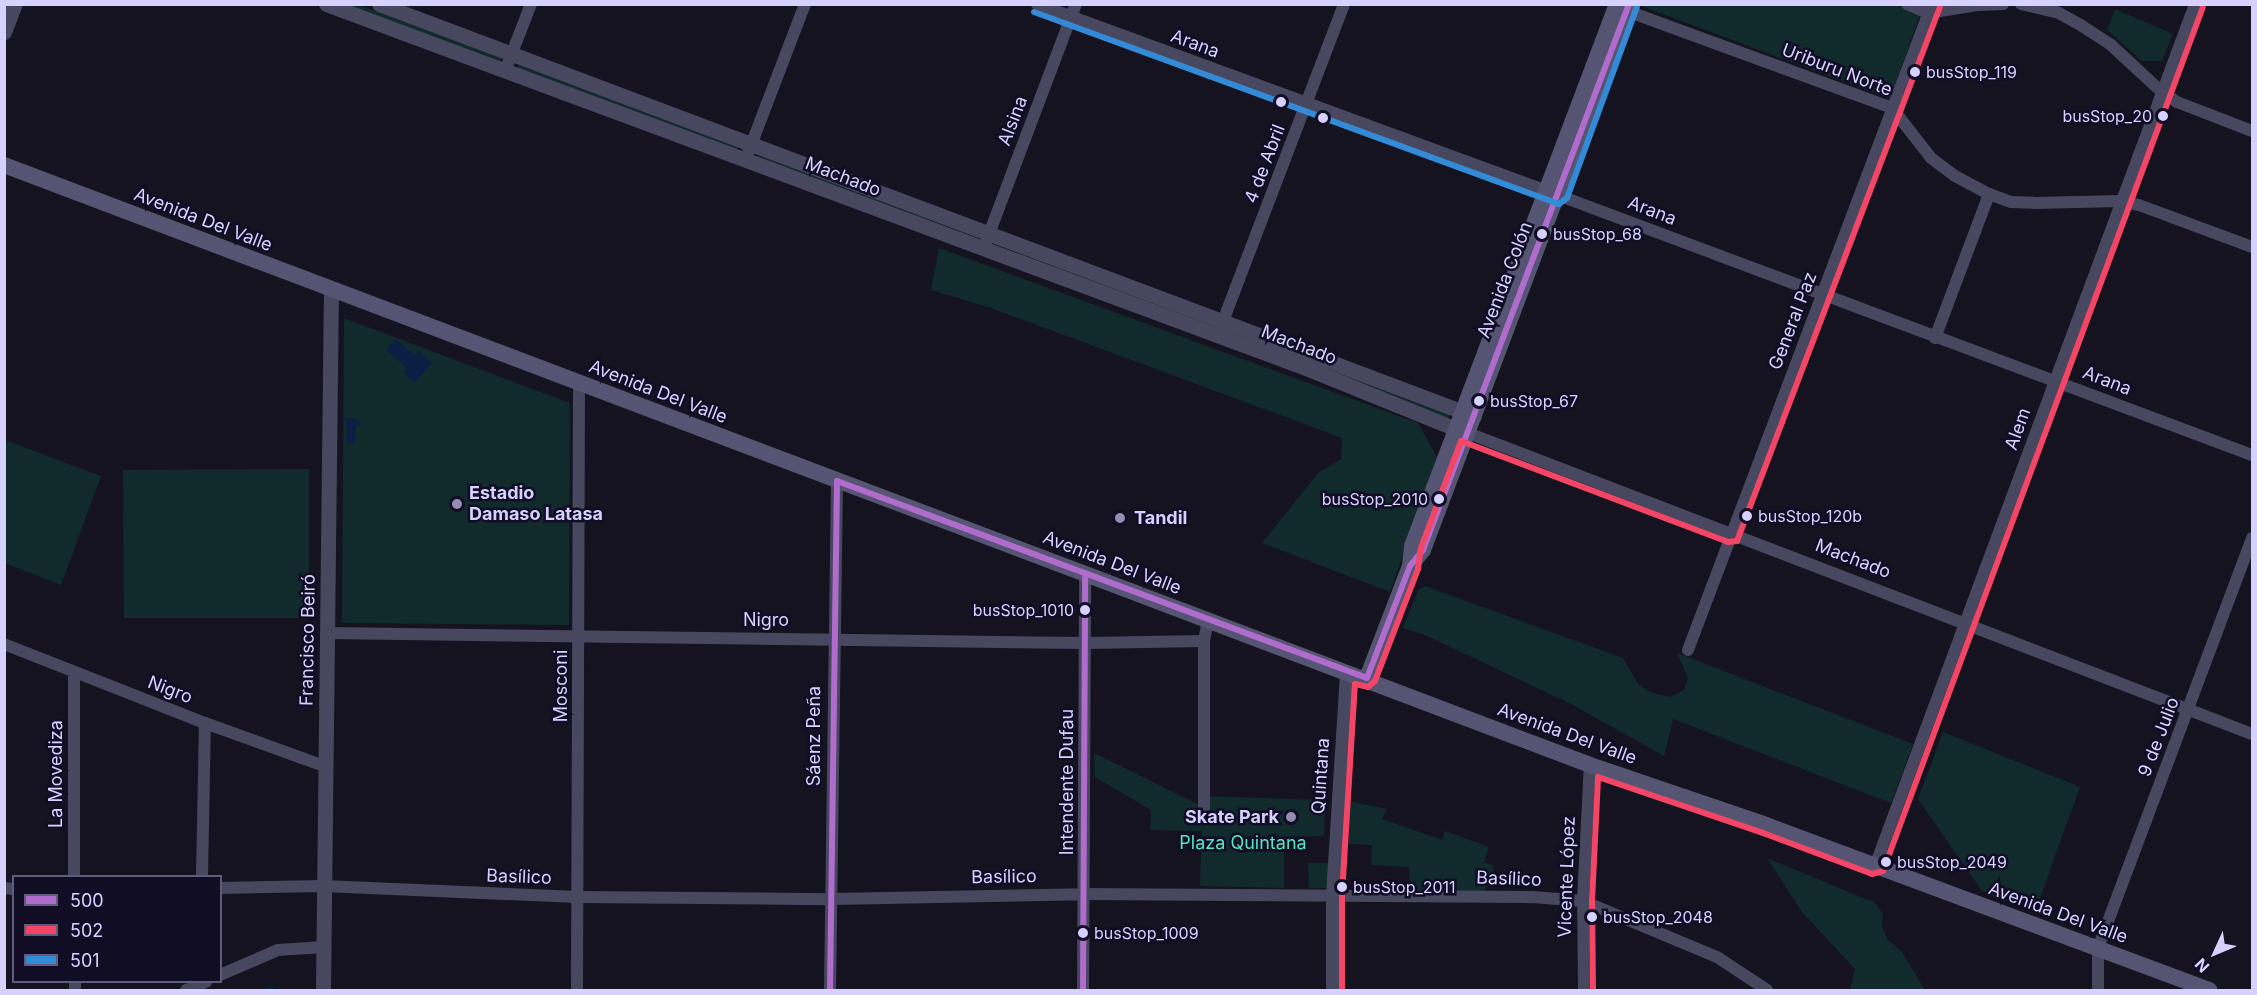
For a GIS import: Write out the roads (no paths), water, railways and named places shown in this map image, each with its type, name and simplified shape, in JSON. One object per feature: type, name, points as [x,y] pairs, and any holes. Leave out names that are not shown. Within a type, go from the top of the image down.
[{"type":"main road","name":"Avenida Colón","points":[[1367,678],[1410,566],[1412,546],[1462,431],[1625,7]]},
{"type":"main road","name":"Avenida Del Valle","points":[[4,165],[837,481],[1367,678],[1590,765],[1766,825],[2209,990]]},
{"type":"street","points":[[6,25],[15,4]]},
{"type":"street","name":"Machado","points":[[326,4],[984,250],[1220,328],[1468,414]]},
{"type":"street","name":"Machado","points":[[379,4],[989,234],[1220,328],[1306,368],[1462,431],[2253,734]]},
{"type":"street","points":[[505,71],[531,4]]},
{"type":"street","points":[[745,161],[805,4]]},
{"type":"street","name":"Arana","points":[[1036,4],[1553,193],[1935,338],[2253,455]]},
{"type":"street","name":"Alsina","points":[[984,250],[1076,4]]},
{"type":"street","name":"4 de Abril","points":[[1220,328],[1308,104],[1344,4]]},
{"type":"street","points":[[1907,4],[1930,9],[2003,4]]},
{"type":"street","points":[[2021,4],[2059,8],[2111,45],[2162,92],[2177,102],[2253,131]]},
{"type":"street","name":"Alem","points":[[1875,866],[2195,4]]},
{"type":"street","name":"Uriburu Norte","points":[[1625,7],[1892,108],[1931,158],[1955,176],[1989,194],[2011,201],[2034,203],[2121,201],[2139,205],[2253,246]]},
{"type":"street","name":"General Paz","points":[[1688,650],[1930,9]]},
{"type":"street","points":[[1935,338],[1989,194]]},
{"type":"street","name":"Francisco Beiró","points":[[323,990],[331,290]]},
{"type":"street","name":"Mosconi","points":[[577,990],[580,637],[579,383]]},
{"type":"street","name":"Sáenz Peña","points":[[830,990],[833,639],[837,481]]},
{"type":"street","name":"9 de Julio","points":[[2098,948],[2253,538]]},
{"type":"street","name":"Intendente Dufau","points":[[1083,990],[1085,574]]},
{"type":"street","points":[[1204,811],[1203,641],[1208,620]]},
{"type":"street","name":"Nigro","points":[[328,633],[1086,643],[1203,641]]},
{"type":"street","name":"Nigro","points":[[4,644],[205,723],[324,766]]},
{"type":"street","name":"La Movediza","points":[[74,672],[74,875]]},
{"type":"street","name":"Quintana","points":[[1333,990],[1334,895],[1347,672]]},
{"type":"street","points":[[202,875],[205,723]]},
{"type":"street","name":"Vicente López","points":[[1584,990],[1583,901],[1590,765]]},
{"type":"street","name":"Basílico","points":[[222,888],[324,886],[578,897],[831,899],[1084,894],[1533,897],[1583,901],[1717,957],[1767,990]]},
{"type":"street","points":[[222,974],[278,951],[324,947]]},
{"type":"street","points":[[2098,948],[2098,990]]},
{"type":"street","points":[[186,990],[202,983]]},
{"type":"water","points":[[395,339],[415,355],[419,351],[432,363],[415,383],[403,373],[407,368],[386,350]]},
{"type":"water","points":[[344,417],[359,420],[360,425],[356,426],[355,444],[346,442],[347,424]]},
{"type":"waterway","points":[[266,990],[273,988]]},
{"type":"place","name":"busStop_119","points":[[1915,72]]},
{"type":"place","name":"busStop_20","points":[[2163,116]]},
{"type":"place","name":"busStop_68","points":[[1542,234]]},
{"type":"place","name":"busStop_67","points":[[1479,401]]},
{"type":"place","name":"busStop_2010","points":[[1439,499]]},
{"type":"place","name":"Estadio Damaso Latasa","points":[[457,504]]},
{"type":"place","name":"busStop_120b","points":[[1747,516]]},
{"type":"place","name":"Tandil","points":[[1120,518]]},
{"type":"place","name":"busStop_1010","points":[[1085,610]]},
{"type":"place","name":"Skate Park","points":[[1291,817]]},
{"type":"place","name":"busStop_2049","points":[[1886,862]]},
{"type":"place","name":"busStop_2011","points":[[1342,887]]},
{"type":"place","name":"busStop_2048","points":[[1592,917]]},
{"type":"place","name":"busStop_1009","points":[[1083,933]]},
{"type":"park label","name":"Plaza Quintana","points":[[1243,843]]}]
